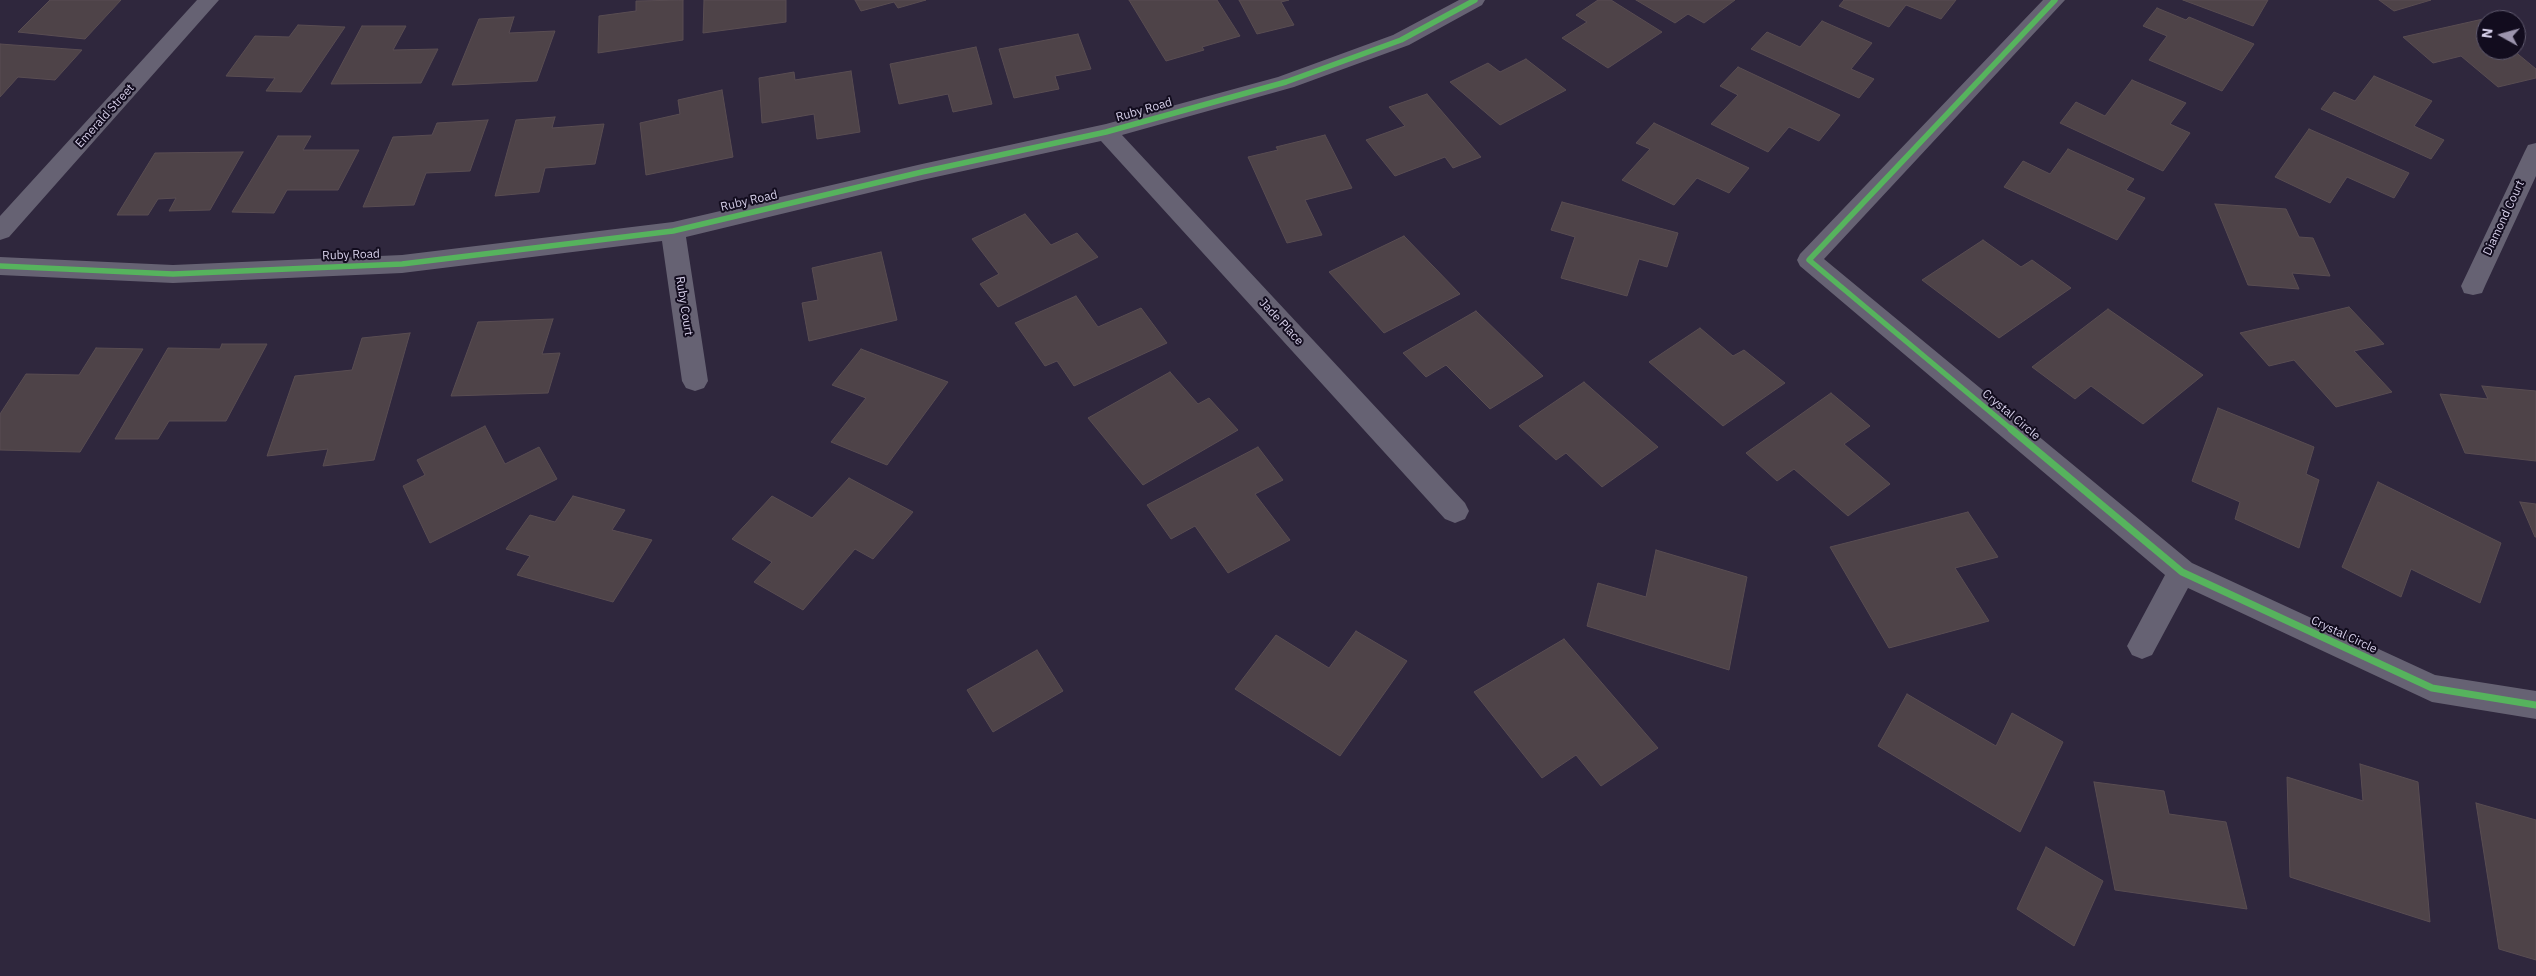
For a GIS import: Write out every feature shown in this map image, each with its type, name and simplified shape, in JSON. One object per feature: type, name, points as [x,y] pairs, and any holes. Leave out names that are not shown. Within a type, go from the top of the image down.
[{"type":"street","name":"Emerald Street","points":[[0,231],[209,0]]},
{"type":"street","name":"Ruby Road","points":[[0,266],[173,274],[402,264],[673,231],[922,172],[1106,132],[1286,82],[1401,40],[1475,0]]},
{"type":"street","name":"Crystal Circle","points":[[2055,0],[1809,260],[2182,572],[2432,688],[2536,705]]},
{"type":"street","name":"Jade Place","points":[[1106,132],[1455,511]]},
{"type":"street","name":"Diamond Court","points":[[2473,286],[2536,151]]},
{"type":"street","name":"Ruby Court","points":[[673,231],[695,380]]},
{"type":"street","points":[[2142,646],[2182,572]]},
{"type":"building","points":[[50,0],[121,0],[85,39],[18,32]]},
{"type":"building","points":[[683,0],[683,40],[598,53],[599,16],[636,11],[636,1]]},
{"type":"building","points":[[704,0],[786,0],[786,22],[703,33]]},
{"type":"building","points":[[855,0],[926,0],[898,8],[894,2],[861,11]]},
{"type":"building","points":[[1129,0],[1217,0],[1240,36],[1202,47],[1204,50],[1166,61]]},
{"type":"building","points":[[1239,0],[1289,0],[1281,2],[1294,25],[1257,34]]},
{"type":"building","points":[[1598,0],[1611,0],[1662,32],[1608,68],[1562,38],[1587,22],[1576,15]]},
{"type":"building","points":[[1636,0],[1735,0],[1704,23],[1688,14],[1675,23]]},
{"type":"building","points":[[1844,0],[1956,0],[1941,19],[1906,5],[1889,27],[1839,6]]},
{"type":"building","points":[[2183,0],[2268,0],[2253,26]]},
{"type":"building","points":[[2379,0],[2431,0],[2394,11]]},
{"type":"building","points":[[2157,8],[2186,20],[2189,17],[2254,44],[2222,91],[2149,60],[2167,36],[2143,26]]},
{"type":"building","points":[[514,17],[509,33],[555,31],[537,81],[452,85],[479,19]]},
{"type":"building","points":[[1822,21],[1872,43],[1851,69],[1874,79],[1859,98],[1751,49],[1767,32],[1800,47]]},
{"type":"building","points":[[2476,21],[2476,60],[2525,60],[2536,69],[2536,78],[2498,87],[2461,56],[2433,63],[2403,37]]},
{"type":"building","points":[[298,25],[345,27],[301,92],[266,91],[275,78],[226,76],[255,36],[289,37]]},
{"type":"building","points":[[362,26],[406,26],[393,50],[438,49],[421,83],[331,84]]},
{"type":"building","points":[[1078,34],[1091,69],[1055,76],[1059,89],[1014,98],[999,49]]},
{"type":"building","points":[[0,44],[82,50],[55,80],[18,77],[0,97]]},
{"type":"building","points":[[976,47],[992,104],[953,112],[948,94],[899,104],[890,64]]},
{"type":"building","points":[[1526,59],[1566,90],[1500,125],[1450,82],[1488,63],[1500,72]]},
{"type":"building","points":[[1738,67],[1840,115],[1819,141],[1789,127],[1768,152],[1711,124],[1738,95],[1720,86]]},
{"type":"building","points":[[851,71],[860,132],[817,139],[814,114],[762,123],[759,78],[794,72],[795,80]]},
{"type":"building","points":[[2374,76],[2432,101],[2414,126],[2444,140],[2431,159],[2321,109],[2334,92],[2355,101]]},
{"type":"building","points":[[2132,80],[2186,103],[2170,124],[2190,133],[2163,171],[2060,123],[2076,102],[2105,116]]},
{"type":"building","points":[[722,90],[733,157],[646,175],[640,123],[680,114],[678,100]]},
{"type":"building","points":[[1427,94],[1481,157],[1453,168],[1445,157],[1395,176],[1366,140],[1405,126],[1389,107]]},
{"type":"building","points":[[555,117],[552,128],[604,124],[595,164],[545,168],[539,192],[495,196],[516,120]]},
{"type":"building","points":[[488,120],[470,171],[426,173],[414,205],[363,207],[393,137],[432,135],[437,123]]},
{"type":"building","points":[[1654,123],[1749,168],[1729,193],[1697,178],[1674,205],[1622,180],[1650,149],[1636,143]]},
{"type":"building","points":[[2309,129],[2409,173],[2394,198],[2347,177],[2330,203],[2275,177]]},
{"type":"building","points":[[1325,135],[1352,188],[1305,200],[1322,235],[1287,243],[1248,157],[1278,150],[1276,147]]},
{"type":"building","points":[[278,136],[311,136],[303,150],[359,150],[338,190],[287,190],[274,213],[232,212]]},
{"type":"building","points":[[2068,149],[2134,179],[2126,190],[2145,198],[2117,240],[2004,187],[2023,161],[2050,174]]},
{"type":"building","points":[[243,152],[210,210],[169,211],[176,198],[158,199],[148,215],[117,215],[155,153]]},
{"type":"building","points":[[1562,202],[1678,233],[1667,267],[1639,259],[1627,296],[1561,278],[1575,237],[1551,230]]},
{"type":"building","points":[[2215,204],[2286,209],[2299,237],[2313,238],[2330,276],[2292,273],[2299,289],[2248,285]]},
{"type":"building","points":[[1025,214],[1051,245],[1077,233],[1098,257],[998,307],[980,284],[999,274],[972,239]]},
{"type":"building","points":[[1404,236],[1460,294],[1384,333],[1329,272]]},
{"type":"building","points":[[1983,240],[2021,267],[2032,260],[2071,288],[1999,338],[1922,280]]},
{"type":"building","points":[[881,252],[897,320],[809,341],[802,303],[818,300],[812,268]]},
{"type":"building","points":[[1076,296],[1098,327],[1141,308],[1167,343],[1074,386],[1057,361],[1045,366],[1015,323]]},
{"type":"building","points":[[2349,307],[2384,344],[2354,351],[2392,392],[2336,407],[2294,360],[2269,366],[2240,333]]},
{"type":"building","points":[[2108,309],[2203,375],[2143,424],[2091,386],[2075,399],[2032,367]]},
{"type":"building","points":[[1476,311],[1543,376],[1490,409],[1446,365],[1426,377],[1403,353]]},
{"type":"building","points":[[553,319],[542,354],[560,353],[548,393],[451,396],[478,322]]},
{"type":"building","points":[[1700,328],[1733,356],[1744,350],[1785,383],[1723,426],[1649,362]]},
{"type":"building","points":[[410,333],[374,460],[323,466],[328,449],[267,456],[295,376],[352,370],[362,338]]},
{"type":"building","points":[[222,344],[267,344],[226,421],[169,421],[158,439],[115,439],[168,348],[220,349]]},
{"type":"building","points":[[96,348],[143,349],[80,452],[0,450],[0,414],[26,374],[79,375]]},
{"type":"building","points":[[861,349],[948,382],[887,465],[831,442],[866,398],[832,385]]},
{"type":"building","points":[[1170,372],[1198,404],[1209,398],[1238,430],[1143,485],[1088,418]]},
{"type":"building","points":[[1584,382],[1658,447],[1602,487],[1566,453],[1556,460],[1519,426]]},
{"type":"building","points":[[2482,386],[2536,391],[2536,461],[2465,453],[2440,394],[2488,399]]},
{"type":"building","points":[[1831,393],[1870,426],[1844,444],[1890,484],[1848,516],[1794,469],[1777,481],[1746,453]]},
{"type":"building","points":[[2218,408],[2314,447],[2306,474],[2319,480],[2299,548],[2235,519],[2240,502],[2192,481]]},
{"type":"building","points":[[485,426],[505,464],[539,447],[557,479],[430,543],[403,486],[425,475],[417,460]]},
{"type":"building","points":[[1258,447],[1283,480],[1255,494],[1290,540],[1228,573],[1195,526],[1171,539],[1147,505]]},
{"type":"building","points":[[849,478],[913,512],[873,559],[855,549],[803,610],[754,582],[772,562],[732,539],[772,496],[812,518]]},
{"type":"building","points":[[2378,482],[2501,543],[2480,603],[2411,569],[2401,597],[2342,567]]},
{"type":"building","points":[[573,496],[625,510],[612,530],[652,540],[613,602],[517,575],[530,556],[506,549],[530,515],[555,522]]},
{"type":"building","points":[[2520,502],[2536,504],[2536,537],[2535,537]]},
{"type":"building","points":[[1968,512],[1998,557],[1955,568],[1989,621],[1889,648],[1830,547]]},
{"type":"building","points":[[1656,550],[1747,577],[1729,670],[1587,626],[1598,583],[1646,597]]},
{"type":"building","points":[[1356,631],[1407,661],[1340,756],[1235,689],[1276,635],[1329,668]]},
{"type":"building","points":[[1564,639],[1658,748],[1601,786],[1576,755],[1542,778],[1474,692]]},
{"type":"building","points":[[1037,650],[1063,691],[993,732],[967,690]]},
{"type":"building","points":[[1907,694],[1996,746],[2012,713],[2063,742],[2020,832],[1878,746]]},
{"type":"building","points":[[2360,764],[2418,782],[2430,922],[2290,877],[2287,777],[2363,801]]},
{"type":"building","points":[[2094,782],[2164,791],[2169,814],[2226,822],[2247,909],[2115,890]]},
{"type":"building","points":[[2476,803],[2536,820],[2536,960],[2499,949]]},
{"type":"building","points":[[2046,847],[2103,881],[2074,946],[2017,909]]},
{"type":"cycle path","points":[[0,266],[173,274],[402,264],[673,231],[922,172],[1106,132],[1286,82],[1401,40],[1475,0]]},
{"type":"cycle path","points":[[2055,0],[1809,260],[2182,572],[2432,688],[2536,705]]}]
